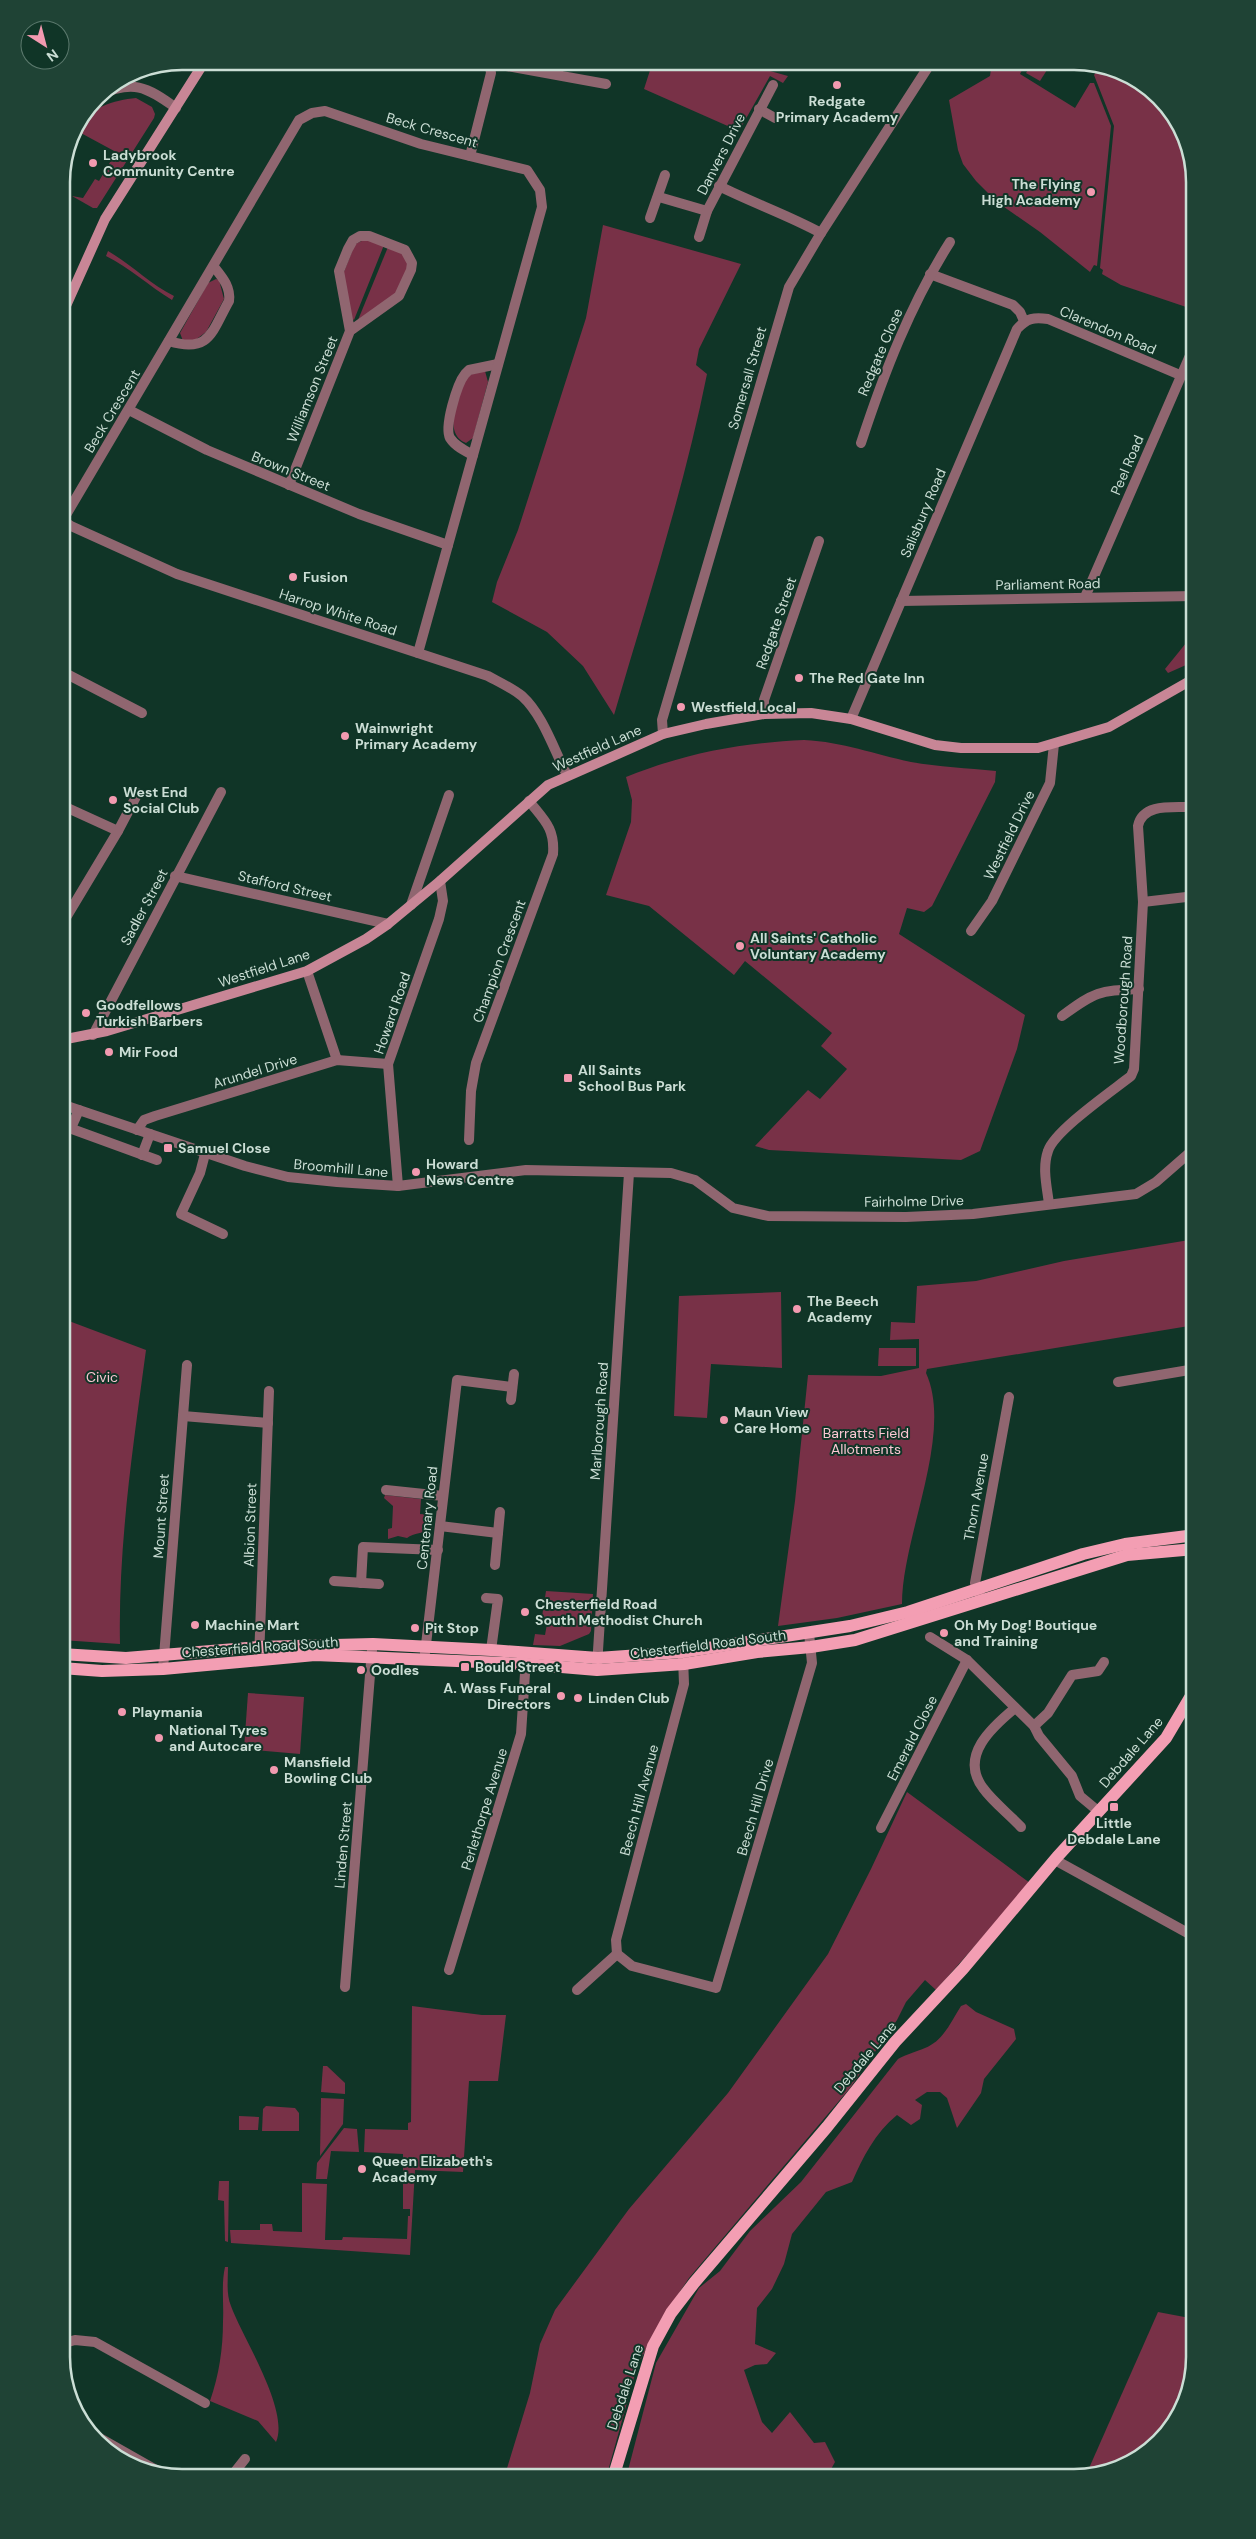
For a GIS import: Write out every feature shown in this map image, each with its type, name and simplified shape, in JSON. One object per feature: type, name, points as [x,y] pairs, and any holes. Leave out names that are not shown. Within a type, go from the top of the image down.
[{"type":"main road","name":"Chesterfield Road South","points":[[70,1655],[126,1658],[164,1654],[372,1650],[526,1658],[597,1664],[811,1648],[855,1640],[980,1595],[1083,1554],[1125,1544],[1186,1536]]},
{"type":"main road","name":"Chesterfield Road South","points":[[683,1658],[850,1626],[980,1595],[1127,1555],[1186,1550]]},
{"type":"main road","name":"Chesterfield Road South","points":[[425,1652],[491,1650],[526,1658]]},
{"type":"main road","name":"Chesterfield Road South","points":[[70,1669],[102,1671],[163,1669],[259,1653]]},
{"type":"main road","name":"Debdale Lane","points":[[616,2469],[654,2346],[671,2314],[694,2283],[828,2127],[895,2042],[964,1969],[1055,1860],[1166,1738],[1186,1704]]},
{"type":"street","points":[[70,299],[105,218],[199,70]]},
{"type":"street","points":[[470,156],[490,70]]},
{"type":"street","points":[[532,70],[606,84]]},
{"type":"street","name":"Somersall Street","points":[[662,734],[662,720],[784,300],[821,233],[927,70]]},
{"type":"street","name":"Danvers Drive","points":[[699,237],[707,211],[719,186],[773,85]]},
{"type":"street","points":[[122,88],[127,86],[141,87],[156,94],[176,108]]},
{"type":"street","points":[[759,109],[776,118]]},
{"type":"street","name":"Beck Crescent","points":[[70,507],[299,120],[312,113],[325,111],[421,144],[527,170],[540,190],[542,207],[418,653]]},
{"type":"street","points":[[650,218],[659,197],[665,175]]},
{"type":"street","points":[[719,186],[758,205],[790,215],[821,233]]},
{"type":"street","points":[[659,197],[707,211]]},
{"type":"street","name":"Williamson Street","points":[[289,485],[350,331],[339,271],[353,240],[360,236],[369,236],[405,250],[412,263],[411,270],[399,296],[350,331]]},
{"type":"street","name":"Redgate Close","points":[[861,443],[882,378],[930,274],[950,242]]},
{"type":"street","points":[[169,341],[192,346],[208,339],[229,301],[230,294],[229,289],[214,266]]},
{"type":"street","points":[[930,274],[1013,305],[1024,321]]},
{"type":"street","name":"Clarendon Road","points":[[1024,321],[1034,317],[1048,319],[1180,376]]},
{"type":"street","name":"Salisbury Road","points":[[851,719],[1018,329],[1024,321]]},
{"type":"street","name":"Peel Road","points":[[1086,597],[1186,363]]},
{"type":"street","points":[[472,455],[461,449],[451,440],[447,425],[465,374],[469,370],[498,364]]},
{"type":"street","name":"Brown Street","points":[[129,410],[207,450],[289,485],[360,514],[448,545]]},
{"type":"street","name":"Harrop White Road","points":[[70,525],[177,574],[488,676],[523,697],[538,717],[566,774]]},
{"type":"street","name":"Redgate Street","points":[[764,714],[764,700],[819,541]]},
{"type":"street","name":"Parliament Road","points":[[901,601],[1186,596]]},
{"type":"street","points":[[70,675],[142,713]]},
{"type":"street","name":"Westfield Lane","points":[[70,1039],[93,1035],[307,971],[366,940],[388,924],[440,882],[548,784],[566,774],[662,734],[764,714],[811,714],[851,719],[935,745],[961,748],[1038,748],[1109,727],[1186,683]]},
{"type":"street","name":"Westfield Drive","points":[[971,931],[992,901],[1050,783],[1054,744]]},
{"type":"street","name":"Sadler Street","points":[[93,1035],[175,876],[221,792]]},
{"type":"street","points":[[70,911],[118,831],[138,793]]},
{"type":"street","points":[[411,905],[449,795]]},
{"type":"street","name":"Champion Crescent","points":[[469,1140],[471,1091],[476,1064],[553,854],[554,839],[550,827],[529,801]]},
{"type":"street","name":"Woodborough Road","points":[[1049,1204],[1045,1169],[1048,1150],[1057,1136],[1131,1076],[1134,1069],[1143,902],[1138,826],[1140,816],[1146,811],[1155,809],[1186,808]]},
{"type":"street","points":[[70,809],[118,831]]},
{"type":"street","name":"Stafford Street","points":[[175,876],[388,924]]},
{"type":"street","name":"Howard Road","points":[[398,1186],[388,1064],[439,919],[443,901],[440,882]]},
{"type":"street","points":[[1143,902],[1186,897]]},
{"type":"street","points":[[307,971],[337,1060]]},
{"type":"street","points":[[1062,1016],[1090,995],[1103,990],[1139,988]]},
{"type":"street","name":"Arundel Drive","points":[[136,1130],[144,1120],[155,1116],[337,1060],[388,1064]]},
{"type":"street","name":"Broomhill Lane","points":[[70,1107],[205,1154],[288,1178],[398,1186],[439,1186],[526,1174],[629,1173]]},
{"type":"street","points":[[70,1121],[78,1110]]},
{"type":"street","points":[[70,1128],[157,1160]]},
{"type":"street","points":[[142,1155],[150,1134]]},
{"type":"street","points":[[205,1154],[200,1173],[181,1214],[223,1234]]},
{"type":"street","name":"Fairholme Drive","points":[[629,1173],[671,1173],[695,1180],[733,1208],[768,1216],[906,1217],[973,1214],[1136,1194],[1156,1182],[1186,1156]]},
{"type":"street","name":"Marlborough Road","points":[[597,1664],[629,1173]]},
{"type":"street","name":"Mount Street","points":[[163,1669],[187,1365]]},
{"type":"street","points":[[1118,1382],[1186,1371]]},
{"type":"street","points":[[511,1400],[514,1374]]},
{"type":"street","name":"Centenary Road","points":[[425,1652],[457,1380],[512,1387]]},
{"type":"street","name":"Albion Street","points":[[259,1653],[269,1391]]},
{"type":"street","name":"Thorn Avenue","points":[[980,1595],[975,1583],[1009,1397]]},
{"type":"street","points":[[183,1416],[268,1423]]},
{"type":"street","points":[[386,1490],[443,1496]]},
{"type":"street","points":[[495,1565],[500,1512]]},
{"type":"street","points":[[440,1526],[498,1533]]},
{"type":"street","points":[[361,1583],[363,1547],[438,1550]]},
{"type":"street","points":[[334,1581],[379,1584]]},
{"type":"street","points":[[486,1598],[498,1599],[491,1650]]},
{"type":"street","name":"Beech Hill Drive","points":[[617,1954],[632,1966],[716,1988],[812,1663],[809,1633]]},
{"type":"street","points":[[930,1637],[966,1660],[1034,1726],[1039,1736],[1072,1776],[1080,1796],[1098,1812]]},
{"type":"street","name":"Linden Street","points":[[346,1987],[372,1650]]},
{"type":"street","name":"Perlethorpe Avenue","points":[[449,1970],[521,1734],[526,1658]]},
{"type":"street","name":"Beech Hill Avenue","points":[[617,1954],[616,1940],[684,1684],[683,1658]]},
{"type":"street","name":"Emerald Close","points":[[881,1828],[966,1660]]},
{"type":"street","points":[[1034,1726],[1048,1713],[1072,1675],[1098,1671],[1104,1662]]},
{"type":"street","points":[[1015,1708],[984,1738],[974,1756],[979,1782],[1006,1805],[1021,1827]]},
{"type":"street","points":[[1055,1860],[1186,1932]]},
{"type":"street","points":[[577,1990],[617,1954]]},
{"type":"street","points":[[70,2341],[75,2340],[95,2342],[205,2403]]},
{"type":"street","points":[[116,2447],[142,2461]]},
{"type":"street","points":[[237,2469],[245,2459]]},
{"type":"green space","points":[[650,70],[767,70],[788,76],[783,83],[770,76],[739,131],[644,89]]},
{"type":"green space","points":[[991,70],[1022,70],[1020,74],[1075,108],[1090,83],[1094,83],[1111,126],[1097,266],[1094,265],[1090,272],[1040,232],[997,202],[976,181],[963,164],[958,150],[949,100],[990,76]]},
{"type":"green space","points":[[1028,70],[1047,70],[1040,81],[1026,73]]},
{"type":"green space","points":[[1096,72],[1117,78],[1142,93],[1163,114],[1178,139],[1184,160],[1186,182],[1186,307],[1121,285],[1102,274],[1103,270],[1100,268],[1114,126],[1094,75]]},
{"type":"green space","points":[[136,98],[152,107],[155,114],[97,208],[93,208],[72,196],[83,198],[95,179],[99,181],[116,152],[81,133],[97,109],[119,101]]},
{"type":"green space","points":[[603,225],[741,264],[699,349],[696,365],[707,374],[698,417],[664,545],[614,715],[583,666],[547,632],[492,602],[497,582],[518,530],[586,318]]},
{"type":"green space","points":[[366,239],[384,245],[354,320],[351,318],[343,274],[355,244]]},
{"type":"green space","points":[[388,247],[401,252],[408,262],[408,269],[398,292],[358,320]]},
{"type":"green space","points":[[108,251],[174,296],[172,300],[106,256]]},
{"type":"green space","points":[[216,279],[219,280],[224,299],[206,332],[194,341],[183,341],[180,333],[208,283]]},
{"type":"green space","points":[[485,371],[488,382],[473,438],[466,443],[454,431],[454,412],[460,391],[468,375]]},
{"type":"green space","points":[[1186,643],[1186,665],[1168,673],[1165,669]]},
{"type":"green space","name":"All Saints' Catholic Voluntary Academy","points":[[804,740],[845,746],[922,764],[996,771],[995,782],[932,906],[924,912],[907,908],[899,934],[1025,1015],[1017,1049],[980,1151],[961,1160],[769,1150],[755,1146],[808,1090],[820,1099],[847,1069],[821,1046],[832,1033],[745,961],[734,975],[649,906],[606,895],[631,822],[632,800],[626,777],[670,762],[713,751],[780,741]]},
{"type":"green space","name":"Barratts Field Allotments","points":[[1186,1241],[1186,1326],[927,1369],[926,1373],[933,1398],[934,1425],[931,1455],[904,1577],[902,1604],[837,1618],[778,1626],[795,1501],[808,1375],[881,1376],[919,1368],[919,1339],[890,1340],[891,1322],[915,1323],[917,1286],[976,1281],[1064,1261]]},
{"type":"green space","points":[[781,1292],[782,1368],[711,1364],[707,1418],[674,1416],[679,1296]]},
{"type":"green space","name":"Civic","points":[[70,1321],[146,1350],[124,1533],[121,1570],[120,1644],[70,1641]]},
{"type":"green space","points":[[879,1348],[916,1348],[916,1366],[878,1366]]},
{"type":"green space","points":[[385,1495],[421,1499],[420,1514],[433,1515],[432,1530],[407,1538],[398,1536],[388,1539],[388,1529],[392,1528],[393,1506],[384,1498]]},
{"type":"green space","points":[[546,1591],[593,1594],[591,1631],[589,1634],[560,1646],[533,1645],[535,1634],[545,1635],[547,1624],[541,1623]]},
{"type":"green space","points":[[248,1693],[304,1697],[300,1754],[244,1749]]},
{"type":"green space","points":[[907,1792],[1030,1883],[936,1990],[925,1980],[906,2002],[897,2020],[850,2088],[689,2278],[661,2320],[637,2367],[609,2469],[507,2469],[530,2393],[540,2344],[555,2310],[629,2209],[728,2093],[828,1954]]},
{"type":"green space","points":[[966,2004],[976,2012],[1014,2029],[1016,2039],[984,2079],[981,2093],[957,2128],[947,2098],[940,2092],[927,2092],[915,2100],[922,2105],[920,2119],[911,2125],[897,2115],[889,2122],[870,2146],[852,2182],[826,2192],[792,2234],[784,2264],[772,2289],[757,2308],[755,2344],[776,2353],[767,2364],[755,2365],[744,2370],[762,2422],[772,2433],[790,2412],[814,2443],[825,2442],[835,2462],[831,2469],[628,2469],[656,2363],[699,2288],[720,2271],[750,2231],[801,2182],[898,2059],[937,2041],[961,2006]]},
{"type":"green space","points":[[412,2006],[482,2015],[506,2015],[498,2081],[469,2081],[463,2172],[415,2170],[410,2255],[231,2243],[230,2230],[260,2230],[260,2224],[272,2224],[273,2231],[302,2232],[302,2183],[327,2184],[325,2240],[342,2240],[343,2237],[407,2239],[410,2209],[403,2209],[403,2154],[364,2152],[365,2129],[408,2130],[408,2123],[411,2122]]},
{"type":"green space","points":[[323,2066],[327,2066],[345,2083],[345,2094],[321,2092]]},
{"type":"green space","points":[[321,2098],[344,2099],[343,2124],[320,2156]]},
{"type":"green space","points":[[266,2106],[295,2108],[299,2113],[299,2131],[262,2131],[263,2109]]},
{"type":"green space","points":[[239,2116],[259,2117],[258,2130],[239,2130]]},
{"type":"green space","points":[[344,2128],[357,2129],[359,2152],[331,2151],[327,2179],[316,2179],[317,2163]]},
{"type":"green space","points":[[219,2181],[229,2181],[228,2242],[225,2241],[224,2201],[218,2200]]},
{"type":"green space","points":[[225,2267],[228,2267],[229,2301],[271,2393],[279,2428],[276,2442],[258,2421],[210,2401],[221,2352]]},
{"type":"green space","points":[[1158,2312],[1186,2317],[1184,2379],[1180,2393],[1167,2419],[1148,2441],[1130,2454],[1117,2461],[1089,2468]]},
{"type":"place","name":"Redgate Primary Academy","points":[[837,85]]},
{"type":"place","name":"Ladybrook Community Centre","points":[[93,163]]},
{"type":"place","name":"The Flying High Academy","points":[[1091,192]]},
{"type":"place","name":"Fusion","points":[[293,577]]},
{"type":"place","name":"The Red Gate Inn","points":[[799,678]]},
{"type":"place","name":"Westfield Local","points":[[681,707]]},
{"type":"place","name":"Wainwright Primary Academy","points":[[345,736]]},
{"type":"place","name":"West End Social Club","points":[[113,800]]},
{"type":"place","name":"All Saints' Catholic Voluntary Academy","points":[[740,946]]},
{"type":"place","name":"Goodfellows Turkish Barbers","points":[[86,1013]]},
{"type":"place","name":"Mir Food","points":[[109,1052]]},
{"type":"place","name":"All Saints School Bus Park","points":[[568,1078]]},
{"type":"place","name":"Samuel Close","points":[[168,1148]]},
{"type":"place","name":"Howard News Centre","points":[[416,1172]]},
{"type":"place","name":"The Beech Academy","points":[[797,1309]]},
{"type":"place","name":"Maun View Care Home","points":[[724,1420]]},
{"type":"place","name":"Chesterfield Road South Methodist Church","points":[[525,1612]]},
{"type":"place","name":"Machine Mart","points":[[195,1625]]},
{"type":"place","name":"Pit Stop","points":[[415,1628]]},
{"type":"place","name":"Oh My Dog! Boutique and Training","points":[[944,1633]]},
{"type":"place","name":"Bould Street","points":[[465,1667]]},
{"type":"place","name":"Oodles","points":[[361,1670]]},
{"type":"place","name":"A. Wass Funeral Directors","points":[[561,1696]]},
{"type":"place","name":"Linden Club","points":[[578,1698]]},
{"type":"place","name":"Playmania","points":[[122,1712]]},
{"type":"place","name":"National Tyres and Autocare","points":[[159,1738]]},
{"type":"place","name":"Mansfield Bowling Club","points":[[274,1770]]},
{"type":"place","name":"Little Debdale Lane","points":[[1114,1807]]},
{"type":"place","name":"Queen Elizabeth's Academy","points":[[362,2169]]}]
